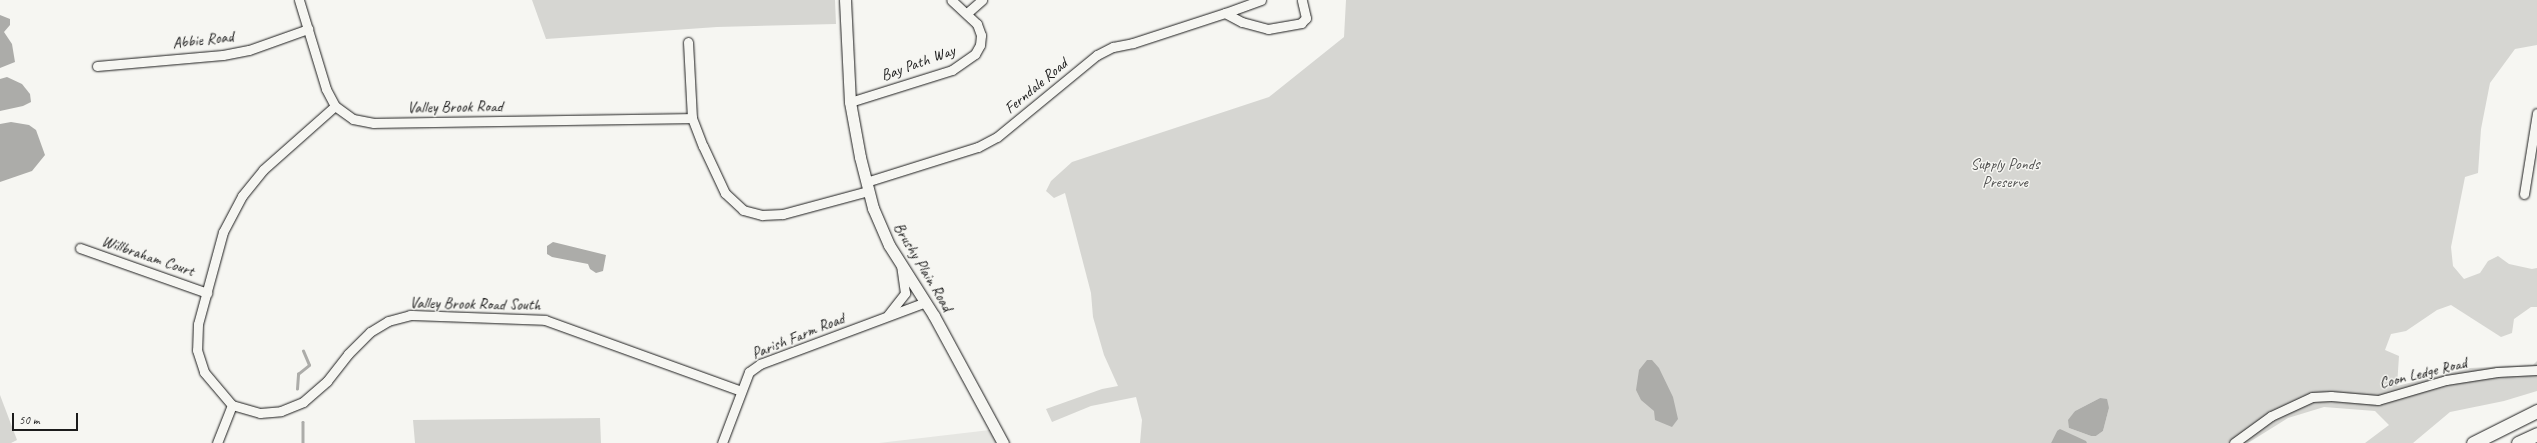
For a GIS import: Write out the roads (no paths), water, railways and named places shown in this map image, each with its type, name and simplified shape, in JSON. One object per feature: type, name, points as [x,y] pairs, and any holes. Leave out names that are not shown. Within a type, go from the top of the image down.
[{"type":"highway","points":[[2473,443],[2537,411]]},
{"type":"highway","points":[[2518,443],[2537,434]]},
{"type":"main road","name":"Brushy Plain Road","points":[[845,0],[850,102],[867,186],[881,229],[926,302],[1003,443]]},
{"type":"street","name":"Valley Brook Road","points":[[300,0],[326,89],[335,106],[353,119],[374,123],[692,118]]},
{"type":"street","name":"Bay Path Way","points":[[850,102],[932,77],[967,61],[980,45],[981,35],[977,24],[967,13],[951,0]]},
{"type":"street","points":[[967,13],[982,0]]},
{"type":"street","name":"Ferndale Road","points":[[692,118],[725,193],[743,210],[762,215],[783,214],[978,147],[997,137],[1097,55],[1113,47],[1133,43],[1261,0]]},
{"type":"street","points":[[1224,13],[1242,22],[1268,29],[1301,23],[1306,18],[1302,0]]},
{"type":"street","name":"Abbie Road","points":[[98,66],[223,55],[249,50],[308,29]]},
{"type":"street","points":[[688,42],[692,118]]},
{"type":"street","points":[[217,443],[232,405],[204,372],[196,350],[198,324],[223,232],[242,196],[263,170],[335,106]]},
{"type":"street","points":[[2524,194],[2537,113]]},
{"type":"street","name":"Willbraham Court","points":[[80,248],[207,293]]},
{"type":"street","name":"Parish Farm Road","points":[[884,318],[894,310],[905,293],[901,263]]},
{"type":"street","name":"Parish Farm Road","points":[[722,443],[749,372],[760,364],[926,302]]},
{"type":"street","name":"Valley Brook Road South","points":[[232,405],[260,413],[281,411],[303,402],[327,380],[348,354],[370,332],[388,321],[410,315],[545,320],[741,391]]},
{"type":"street","name":"Coon Ledge Road","points":[[2234,443],[2271,416],[2312,397],[2331,396],[2378,400],[2446,380],[2491,373],[2537,370]]},
{"type":"waterway","points":[[297,389],[298,374],[309,365],[303,351]]},
{"type":"waterway","points":[[303,422],[303,443]]},
{"type":"park label","name":"Supply Ponds Preserve","points":[[2005,173]]}]
